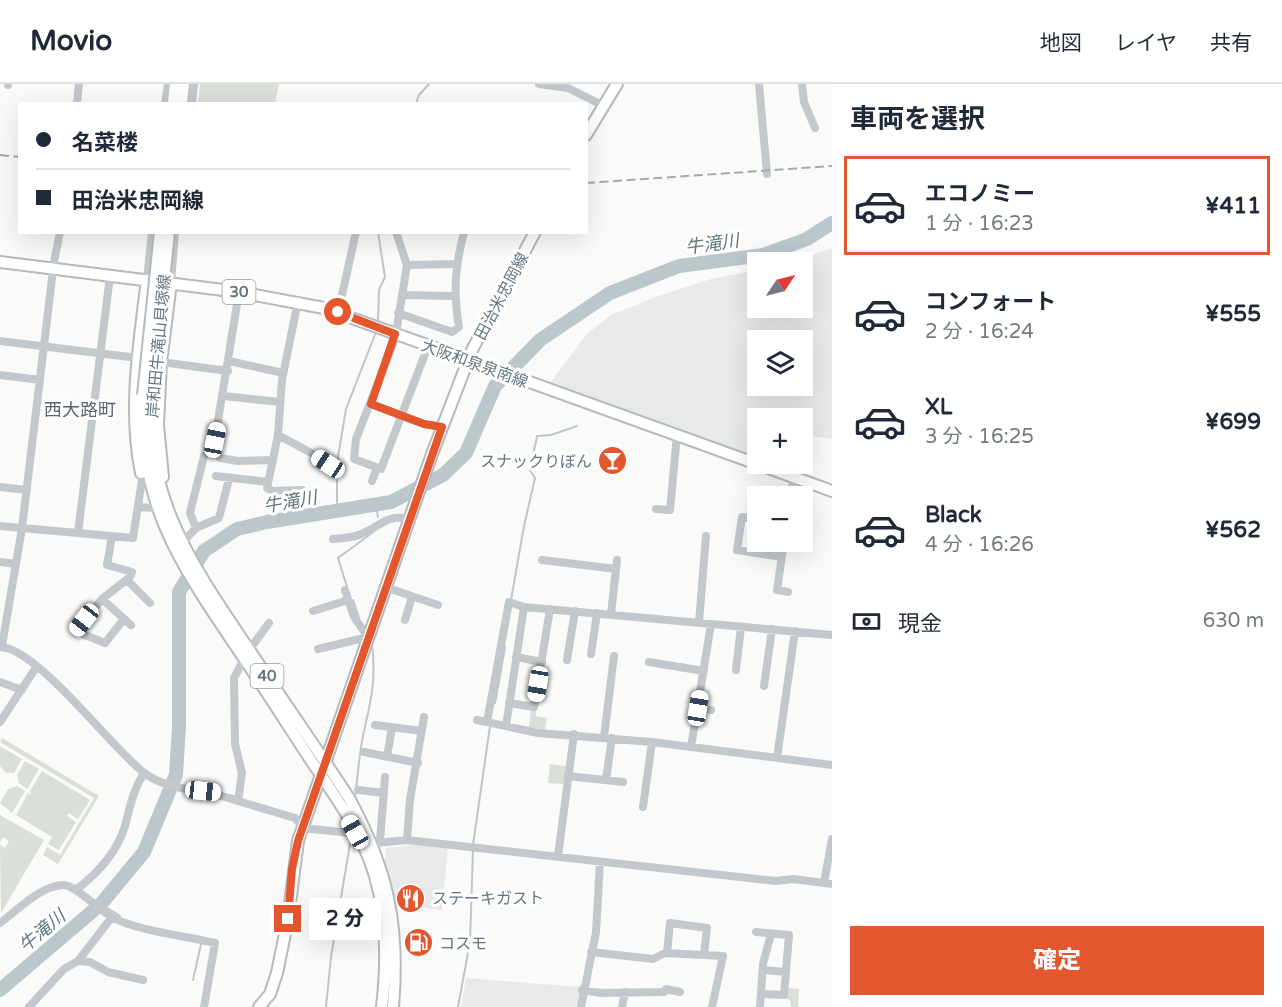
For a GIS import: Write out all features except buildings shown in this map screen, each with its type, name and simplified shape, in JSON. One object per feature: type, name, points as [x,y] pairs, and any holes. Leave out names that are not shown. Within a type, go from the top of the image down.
[{"type":"main road","points":[[173,102],[175,84]]},
{"type":"main road","points":[[182,102],[184,84]]},
{"type":"main road","points":[[588,131],[617,84]]},
{"type":"main road","name":"岸和田牛滝山貝塚線","points":[[160,234],[147,395],[158,502],[205,593],[326,763],[349,798],[371,843],[385,878],[394,934],[396,977],[393,1007]]},
{"type":"main road","name":"岸和田牛滝山貝塚線","points":[[147,395],[169,234]]},
{"type":"main road","name":"田治米忠岡線","points":[[259,1007],[270,994],[277,973],[288,919],[292,869],[303,828],[432,454],[468,360],[534,234]]},
{"type":"main road","name":"大阪和泉泉南線","points":[[0,262],[239,292],[298,301],[338,312],[832,491]]},
{"type":"main road","points":[[147,280],[138,358],[134,427],[142,480],[158,502]]},
{"type":"main road","points":[[158,502],[161,362],[171,283]]},
{"type":"main road","name":"岸和田牛滝山貝塚線","points":[[158,502],[182,552]]},
{"type":"main road","name":"岸和田牛滝山貝塚線","points":[[247,654],[321,775],[371,843],[384,929],[386,974],[382,1007]]},
{"type":"street","points":[[77,102],[79,84]]},
{"type":"street","points":[[165,102],[168,84]]},
{"type":"street","points":[[192,102],[194,84]]},
{"type":"street","points":[[539,84],[568,88],[602,105]]},
{"type":"street","points":[[759,84],[767,174]]},
{"type":"street","points":[[802,84],[804,102],[815,128]]},
{"type":"street","points":[[60,234],[54,261],[55,269],[22,528],[16,564],[3,615],[1,646],[19,652],[37,666],[119,752],[158,782],[215,792],[295,818],[303,828],[350,833]]},
{"type":"street","points":[[147,280],[152,234]]},
{"type":"street","points":[[171,283],[175,234]]},
{"type":"street","points":[[338,312],[356,252],[356,234]]},
{"type":"street","points":[[397,234],[407,265],[403,274],[395,334],[371,404],[356,439],[354,459],[381,469],[428,346]]},
{"type":"street","points":[[398,313],[452,332],[459,327],[453,296],[456,264],[464,234]]},
{"type":"street","points":[[407,265],[456,264]]},
{"type":"street","points":[[78,533],[110,276]]},
{"type":"street","points":[[215,440],[224,396],[239,292]]},
{"type":"street","points":[[402,295],[453,296]]},
{"type":"street","points":[[298,301],[283,374],[278,435],[267,488],[273,490],[302,489]]},
{"type":"street","points":[[0,341],[138,358]]},
{"type":"street","points":[[229,361],[283,374]]},
{"type":"street","points":[[161,362],[228,371]]},
{"type":"street","points":[[0,375],[40,380]]},
{"type":"street","points":[[224,396],[280,402]]},
{"type":"street","points":[[371,404],[402,416],[442,427]]},
{"type":"street","points":[[278,435],[341,469]]},
{"type":"street","points":[[656,509],[670,510],[677,474],[677,435]]},
{"type":"street","points":[[196,528],[190,513],[204,456]]},
{"type":"street","points":[[220,458],[273,460]]},
{"type":"street","points":[[372,481],[376,468]]},
{"type":"street","points":[[216,476],[268,482]]},
{"type":"street","points":[[792,486],[794,477]]},
{"type":"street","points":[[182,552],[196,528],[219,518],[229,479]]},
{"type":"street","points":[[0,526],[133,538],[142,480]]},
{"type":"street","points":[[0,487],[27,490]]},
{"type":"street","points":[[138,507],[158,502]]},
{"type":"street","points":[[333,539],[364,533],[380,522],[396,516],[410,519]]},
{"type":"street","points":[[747,518],[742,517],[737,550],[747,551]]},
{"type":"street","points":[[102,599],[128,622],[105,643],[75,631],[102,599],[127,580],[132,572],[107,565],[112,536]]},
{"type":"street","points":[[699,622],[706,536]]},
{"type":"street","points":[[752,552],[782,556]]},
{"type":"street","points":[[783,552],[777,591],[788,592]]},
{"type":"street","points":[[542,560],[553,557],[616,564],[611,614]]},
{"type":"street","points":[[0,562],[16,564]]},
{"type":"street","points":[[127,580],[150,603]]},
{"type":"street","points":[[385,587],[438,605]]},
{"type":"street","points":[[318,649],[368,637],[354,617],[345,590]]},
{"type":"street","points":[[405,620],[412,597]]},
{"type":"street","points":[[313,611],[348,600]]},
{"type":"street","points":[[832,635],[524,607],[512,603],[486,722],[538,733],[574,734],[652,742],[832,765]]},
{"type":"street","points":[[506,726],[524,607]]},
{"type":"street","points":[[509,704],[534,707],[550,609]]},
{"type":"street","points":[[567,660],[575,611]]},
{"type":"street","points":[[591,654],[597,613]]},
{"type":"street","points":[[238,801],[242,773],[235,744],[234,678],[247,654],[269,623]]},
{"type":"street","points":[[691,747],[711,624]]},
{"type":"street","points":[[736,670],[741,627]]},
{"type":"street","points":[[764,686],[762,668],[772,629]]},
{"type":"street","points":[[777,758],[795,631]]},
{"type":"street","points":[[606,780],[608,738],[604,704],[608,669],[614,656]]},
{"type":"street","points":[[516,657],[542,662]]},
{"type":"street","points":[[649,663],[667,661],[704,670]]},
{"type":"street","points":[[1,720],[37,666]]},
{"type":"street","points":[[0,682],[22,690]]},
{"type":"street","points":[[698,708],[711,710]]},
{"type":"street","points":[[407,840],[410,800],[424,717]]},
{"type":"street","points":[[375,725],[422,731]]},
{"type":"street","points":[[387,757],[392,727]]},
{"type":"street","points":[[558,856],[574,734]]},
{"type":"street","points":[[643,807],[651,776],[652,742]]},
{"type":"street","points":[[364,752],[417,763]]},
{"type":"street","points":[[77,889],[105,864],[112,852],[124,829],[137,785],[144,773]]},
{"type":"street","points":[[568,776],[623,782]]},
{"type":"street","points":[[385,777],[384,793],[371,843],[407,840],[600,862],[828,884],[832,839]]},
{"type":"street","points":[[358,790],[384,793]]},
{"type":"street","points":[[580,1007],[596,932],[600,862]]},
{"type":"street","points":[[0,922],[51,887],[69,885],[110,916],[125,922],[215,943],[204,1007]]},
{"type":"street","points":[[29,1007],[64,969],[78,961],[110,916]]},
{"type":"street","points":[[666,953],[670,923],[707,928],[704,955]]},
{"type":"street","points":[[756,932],[789,935],[784,995],[761,994]]},
{"type":"street","points":[[760,1007],[763,970],[771,934]]},
{"type":"street","points":[[591,952],[649,963],[666,953],[723,956],[724,977],[712,1007]]},
{"type":"street","points":[[78,961],[90,962],[108,972],[143,980]]},
{"type":"street","points":[[763,970],[786,972]]},
{"type":"street","points":[[582,990],[662,995],[676,989]]},
{"type":"street","points":[[622,1007],[625,992]]},
{"type":"shaded area","points":[[200,84],[279,84],[275,102],[198,102]]},
{"type":"shaded area","points":[[832,248],[832,439],[813,436],[813,408],[747,408],[747,453],[551,382],[586,335],[611,315],[658,296],[711,279],[747,272],[747,318],[813,318],[813,255]]},
{"type":"shaded area","points":[[531,710],[536,711],[536,716],[547,718],[545,730],[529,727]]},
{"type":"shaded area","points":[[2,738],[99,796],[58,864],[43,855],[47,847],[60,855],[94,798],[0,742]]},
{"type":"shaded area","points":[[0,746],[22,759],[14,773],[6,773],[0,766]]},
{"type":"shaded area","points":[[25,761],[39,769],[27,789],[19,783],[17,775]]},
{"type":"shaded area","points":[[550,764],[566,766],[565,784],[548,783]]},
{"type":"shaded area","points":[[42,771],[90,800],[78,819],[69,813],[67,816],[76,822],[59,850],[48,844],[52,837],[16,815],[28,793],[32,795],[30,791]]},
{"type":"shaded area","points":[[17,786],[25,791],[12,813],[0,803],[8,789]]},
{"type":"shaded area","points":[[0,815],[44,840],[1,913],[0,845],[5,848],[9,841],[3,837],[0,842]]},
{"type":"shaded area","points":[[422,844],[448,847],[442,910],[397,905],[385,862],[386,848]]},
{"type":"shaded area","points":[[466,978],[580,987],[578,1007],[461,1007]]},
{"type":"shaded area","points":[[787,988],[799,989],[798,1007],[791,1007],[790,1000],[786,999]]},
{"type":"waterway","points":[[417,102],[419,95],[429,84]]},
{"type":"waterway","name":"牛滝川","points":[[0,990],[101,904],[144,852],[176,775],[179,727],[179,592],[204,551],[237,529],[391,502],[443,475],[466,453],[495,386],[540,340],[610,293],[679,266],[763,255],[807,239],[832,223]]},
{"type":"waterway","points":[[378,234],[385,277],[379,290],[378,321]]},
{"type":"waterway","points":[[337,463],[346,409],[376,332]]},
{"type":"waterway","points":[[511,600],[535,478],[530,470],[537,436],[551,435],[577,426]]},
{"type":"waterway","points":[[337,480],[337,511]]},
{"type":"waterway","points":[[376,505],[378,517]]},
{"type":"waterway","points":[[347,587],[338,558],[372,533]]},
{"type":"waterway","points":[[353,600],[359,618]]},
{"type":"waterway","points":[[355,797],[372,688],[374,667],[372,643]]},
{"type":"waterway","points":[[495,703],[505,647]]},
{"type":"waterway","points":[[473,845],[490,726]]},
{"type":"waterway","points":[[326,1007],[331,957],[350,844]]},
{"type":"waterway","points":[[458,1007],[470,942],[473,850]]},
{"type":"waterway","points":[[101,904],[120,916]]},
{"type":"waterway","points":[[193,980],[201,944]]},
{"type":"railway","points":[[0,155],[18,157]]},
{"type":"railway","points":[[588,183],[832,166]]},
{"type":"place","name":"スナックりぼん","points":[[613,461]]},
{"type":"place","name":"ステーキガスト","points":[[411,898]]},
{"type":"place","name":"コスモ","points":[[418,943]]},
{"type":"district","name":"西大路町","points":[[80,410]]},
{"type":"route","points":[[288,919],[292,869],[298,841],[442,427],[424,424],[371,404],[395,334],[338,312]]}]
